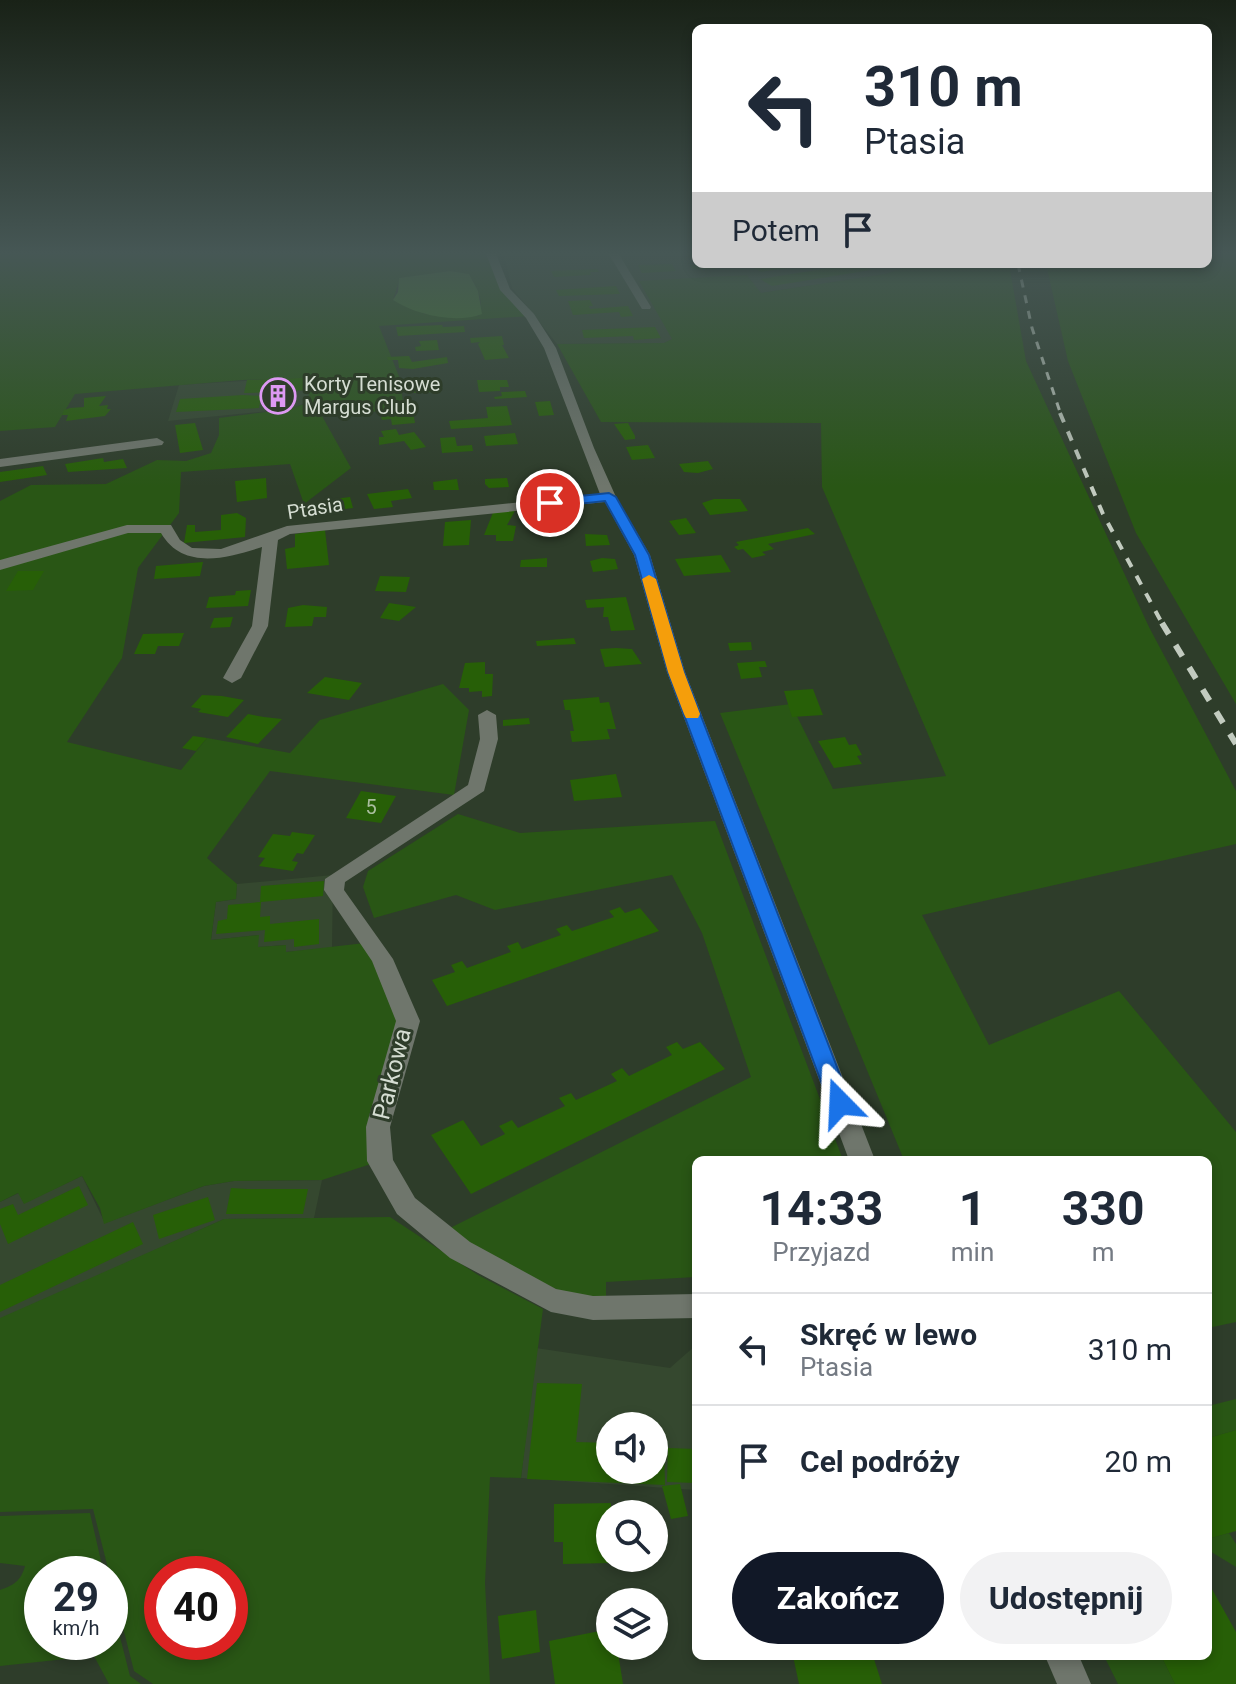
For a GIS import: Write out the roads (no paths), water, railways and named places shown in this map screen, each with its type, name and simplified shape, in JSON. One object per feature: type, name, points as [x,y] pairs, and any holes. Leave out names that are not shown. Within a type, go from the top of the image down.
[{"type":"street","points":[[538,330],[550,348],[609,497],[642,555],[676,672],[860,1156]]},
{"type":"street","points":[[0,463],[156,436],[161,457]]},
{"type":"street","name":"Ptasia","points":[[0,565],[127,529],[166,528],[174,544],[199,553],[244,551],[287,530],[313,526],[609,497]]},
{"type":"street","points":[[232,678],[260,626],[271,538]]},
{"type":"street","name":"Parkowa","points":[[487,715],[489,739],[477,787],[335,879],[334,890],[382,959],[408,1021],[378,1127],[380,1161],[406,1206],[428,1226],[460,1250],[551,1300],[593,1308],[692,1306]]},
{"type":"street","points":[[1064,1660],[1074,1684]]},
{"type":"railway","points":[[1033,330],[1061,415]]},
{"type":"railway","points":[[1060,413],[1103,514],[1163,625]]},
{"type":"railway","points":[[1162,623],[1236,744]]},
{"type":"place","name":"Korty Tenisowe Margus Club","points":[[278,396]]}]
